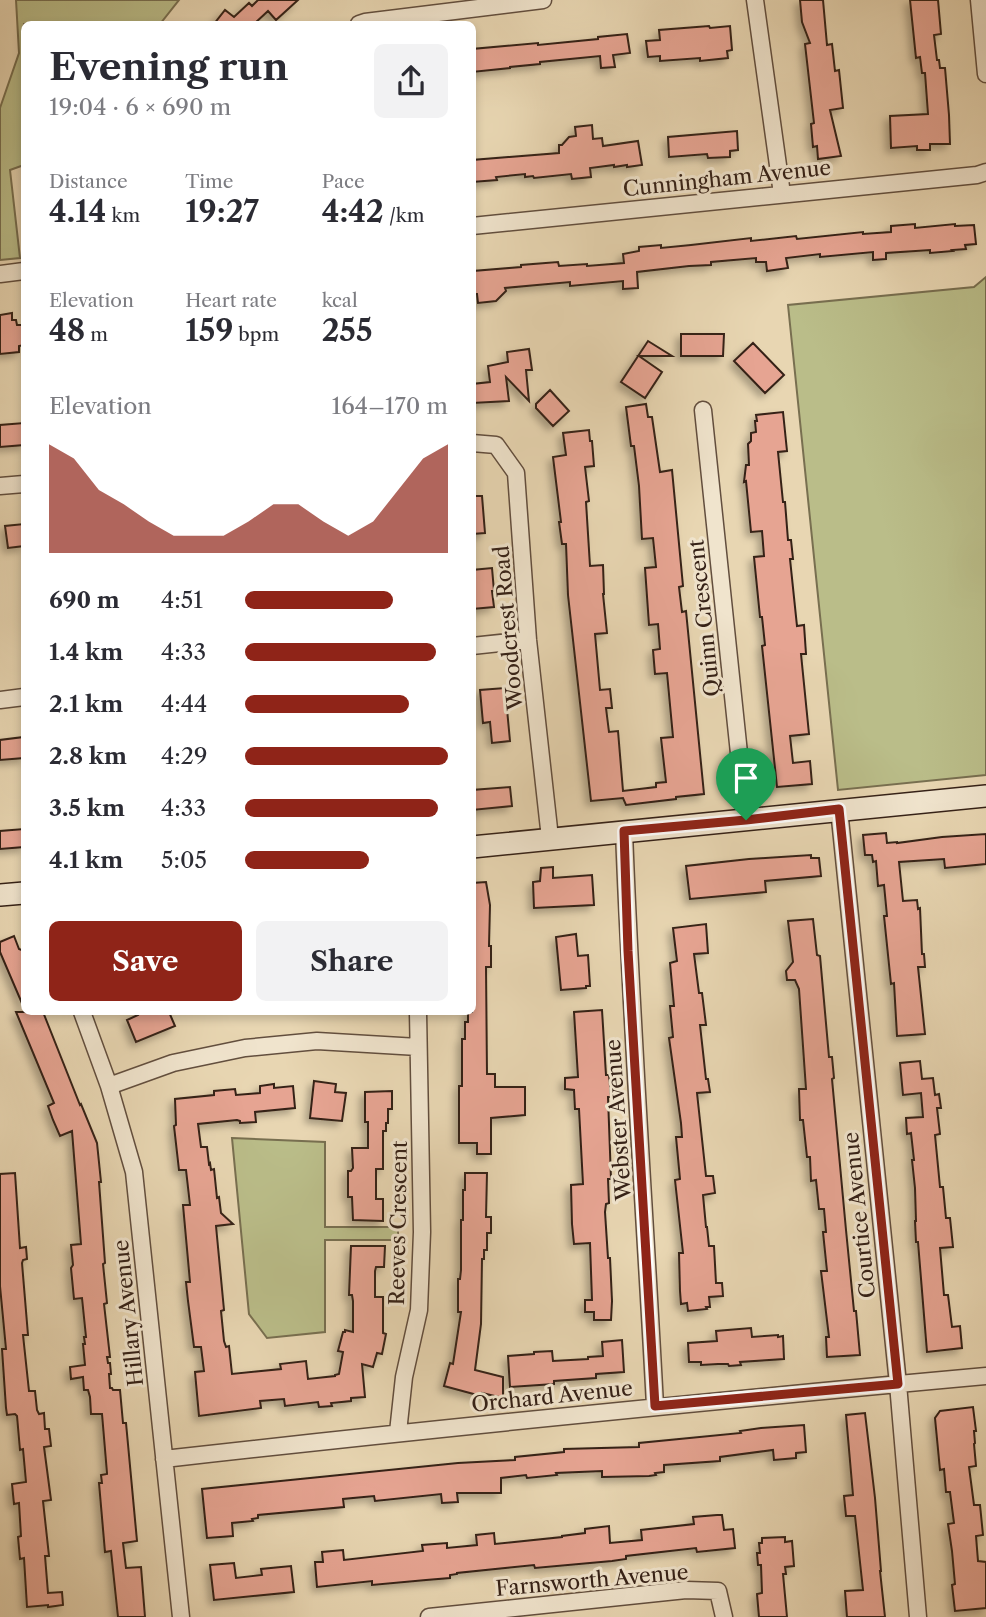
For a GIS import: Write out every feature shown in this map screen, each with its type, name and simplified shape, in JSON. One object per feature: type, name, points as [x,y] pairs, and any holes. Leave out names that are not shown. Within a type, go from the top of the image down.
[{"type":"street","points":[[373,21],[543,0]]},
{"type":"street","points":[[755,0],[782,194]]},
{"type":"street","points":[[979,0],[986,74]]},
{"type":"street","name":"Cunningham Avenue","points":[[476,226],[986,172]]},
{"type":"street","points":[[0,274],[21,271]]},
{"type":"street","name":"Quinn Crescent","points":[[703,410],[746,820]]},
{"type":"street","name":"Woodcrest Road","points":[[476,443],[496,445],[516,473],[528,640],[550,838]]},
{"type":"street","points":[[0,486],[21,484]]},
{"type":"street","points":[[476,646],[528,640]]},
{"type":"street","points":[[0,700],[21,697]]},
{"type":"street","points":[[476,847],[986,796]]},
{"type":"street","name":"Courtice Avenue","points":[[839,809],[898,1384],[918,1617]]},
{"type":"street","name":"Webster Avenue","points":[[624,831],[628,951],[655,1406]]},
{"type":"street","points":[[0,895],[21,893]]},
{"type":"street","name":"Hillary Avenue","points":[[83,1015],[110,1086],[134,1172],[181,1617]]},
{"type":"street","name":"Reeves Crescent","points":[[398,1432],[404,1377],[419,1310],[422,1232],[418,1015]]},
{"type":"street","points":[[110,1086],[173,1063],[245,1048],[317,1041],[418,1046]]},
{"type":"street","name":"Orchard Avenue","points":[[164,1459],[655,1406],[986,1376]]},
{"type":"street","name":"Farnsworth Avenue","points":[[429,1617],[686,1590],[718,1591],[724,1617]]},
{"type":"green space","points":[[16,0],[179,0],[162,21],[21,21],[21,166],[10,170],[20,258],[0,260],[0,108],[19,53]]},
{"type":"green space","points":[[986,277],[986,775],[838,790],[788,305],[974,287]]},
{"type":"green space","points":[[232,1138],[325,1142],[325,1227],[398,1227],[398,1240],[325,1240],[325,1332],[267,1338],[249,1314]]},
{"type":"building","points":[[258,0],[298,0],[276,20],[268,11],[257,21],[216,21],[225,10],[234,17],[249,3],[252,6]]},
{"type":"building","points":[[800,0],[823,0],[827,45],[832,44],[835,71],[839,70],[843,108],[830,110],[841,156],[818,159],[817,146],[813,147],[811,124],[814,123],[805,44],[810,43],[802,22]]},
{"type":"building","points":[[910,0],[938,0],[941,34],[934,35],[937,60],[940,68],[945,68],[950,144],[930,144],[930,150],[917,150],[917,146],[891,148],[890,116],[928,114],[925,73],[922,73],[920,57],[916,58]]},
{"type":"building","points":[[730,26],[732,50],[727,51],[728,58],[660,61],[660,56],[648,57],[646,41],[660,40],[659,30]]},
{"type":"building","points":[[627,34],[630,53],[613,55],[615,67],[601,68],[600,56],[476,72],[476,49],[538,45]]},
{"type":"building","points":[[592,125],[593,139],[602,138],[603,146],[638,141],[642,165],[590,168],[591,177],[572,179],[571,174],[534,178],[525,177],[525,174],[476,182],[476,160],[559,153],[559,145],[569,137],[576,136],[575,127]]},
{"type":"building","points":[[737,131],[738,150],[730,151],[730,157],[708,158],[707,154],[669,157],[668,137]]},
{"type":"building","points":[[915,224],[915,228],[974,225],[976,244],[965,245],[966,249],[953,251],[886,253],[886,259],[873,260],[873,252],[786,258],[788,268],[767,271],[766,262],[756,262],[756,258],[711,262],[711,265],[637,272],[638,288],[623,289],[623,281],[570,286],[570,282],[505,288],[506,291],[496,301],[478,303],[476,294],[476,271],[558,262],[559,266],[624,263],[623,254],[639,251],[639,247],[661,245],[661,248],[751,238],[751,241],[796,236],[797,239],[891,232],[891,226]]},
{"type":"building","points":[[12,313],[12,320],[21,325],[19,352],[0,354],[0,315]]},
{"type":"building","points":[[681,334],[724,334],[723,356],[681,356]]},
{"type":"building","points":[[648,341],[672,356],[639,356],[662,372],[645,398],[621,382]]},
{"type":"building","points":[[753,343],[784,375],[765,393],[734,361]]},
{"type":"building","points":[[529,349],[532,370],[526,370],[529,401],[506,377],[509,401],[476,403],[476,384],[490,382],[488,366],[508,362],[507,352]]},
{"type":"building","points":[[550,390],[569,411],[553,426],[536,408],[536,404]]},
{"type":"building","points":[[646,404],[648,417],[652,417],[660,472],[672,470],[683,586],[679,587],[682,612],[686,611],[704,794],[626,805],[623,798],[591,801],[568,595],[566,544],[562,544],[553,457],[566,455],[563,433],[589,430],[594,466],[585,467],[589,501],[586,502],[590,566],[603,565],[607,633],[595,634],[600,690],[610,689],[612,708],[606,708],[609,732],[618,731],[623,791],[656,787],[656,783],[666,782],[661,738],[673,737],[667,673],[655,674],[653,650],[660,649],[658,624],[649,625],[645,568],[656,567],[653,538],[642,539],[639,486],[626,407]]},
{"type":"building","points":[[783,412],[787,451],[778,452],[788,540],[791,540],[793,559],[790,559],[797,626],[804,625],[806,654],[801,654],[809,734],[790,736],[793,763],[810,761],[812,784],[777,787],[762,646],[765,645],[754,557],[764,556],[762,531],[751,532],[746,481],[744,482],[746,465],[749,465],[748,444],[751,441],[751,433],[756,432],[756,415]]},
{"type":"building","points":[[21,423],[21,445],[0,447],[0,425]]},
{"type":"building","points":[[476,496],[482,496],[485,533],[476,534]]},
{"type":"building","points":[[21,524],[21,546],[8,548],[5,526]]},
{"type":"building","points":[[492,568],[494,607],[476,609],[476,570]]},
{"type":"building","points":[[505,688],[510,741],[492,743],[490,722],[483,723],[480,690]]},
{"type":"building","points":[[21,737],[21,758],[0,760],[0,740]]},
{"type":"building","points":[[510,787],[512,806],[476,810],[476,790]]},
{"type":"building","points":[[21,829],[21,847],[0,849],[0,831]]},
{"type":"building","points":[[886,833],[887,843],[986,834],[986,864],[945,868],[944,859],[899,862],[903,901],[917,900],[918,909],[920,908],[925,967],[918,967],[925,1034],[897,1036],[894,983],[891,984],[884,916],[887,916],[884,885],[878,886],[876,861],[873,862],[872,855],[865,855],[863,835]]},
{"type":"building","points":[[811,855],[811,858],[819,858],[821,876],[765,881],[766,892],[690,899],[686,866]]},
{"type":"building","points":[[553,867],[553,878],[592,875],[594,905],[534,908],[533,882],[540,881],[541,868]]},
{"type":"building","points":[[486,882],[490,905],[491,967],[486,967],[487,1074],[495,1074],[495,1087],[525,1087],[525,1115],[491,1118],[491,1154],[477,1154],[477,1143],[459,1143],[462,1039],[465,1039],[465,1022],[468,1022],[468,1015],[476,1015],[476,883]]},
{"type":"building","points":[[813,919],[817,955],[820,956],[829,1057],[832,1057],[846,1230],[860,1355],[827,1357],[826,1337],[829,1337],[821,1271],[827,1271],[823,1232],[826,1232],[824,1209],[819,1209],[816,1180],[811,1181],[810,1157],[807,1157],[803,1120],[800,1120],[799,1089],[806,1089],[799,989],[795,980],[787,980],[786,971],[793,962],[788,921]]},
{"type":"building","points":[[706,924],[708,953],[694,954],[706,1025],[700,1025],[710,1092],[697,1093],[706,1176],[713,1176],[715,1193],[703,1195],[706,1227],[709,1246],[714,1246],[716,1283],[722,1283],[723,1296],[709,1297],[710,1307],[706,1307],[707,1309],[688,1311],[687,1303],[681,1304],[680,1291],[679,1253],[683,1253],[675,1180],[680,1179],[676,1137],[682,1137],[669,1038],[673,1037],[670,1006],[674,1006],[670,963],[677,961],[673,928]]},
{"type":"building","points":[[576,934],[578,956],[588,955],[590,986],[561,990],[556,937]]},
{"type":"building","points":[[14,936],[21,950],[21,1001],[0,952],[0,942]]},
{"type":"building","points":[[602,1010],[606,1075],[609,1075],[611,1097],[608,1097],[611,1179],[608,1179],[609,1203],[606,1204],[605,1212],[610,1258],[611,1320],[594,1320],[594,1312],[585,1312],[585,1300],[592,1300],[590,1243],[574,1244],[572,1224],[571,1185],[583,1184],[579,1109],[575,1109],[574,1090],[565,1089],[565,1078],[578,1077],[574,1012]]},
{"type":"building","points":[[16,1012],[21,1012],[21,1015],[44,1015],[97,1143],[110,1388],[120,1390],[123,1423],[126,1423],[137,1541],[123,1543],[126,1568],[141,1567],[145,1617],[118,1617],[111,1551],[105,1552],[99,1483],[102,1483],[101,1475],[107,1474],[102,1414],[91,1414],[90,1397],[88,1390],[84,1390],[83,1377],[71,1379],[70,1367],[85,1365],[83,1344],[86,1337],[82,1298],[74,1299],[71,1268],[71,1245],[81,1244],[72,1131],[60,1136],[48,1106],[54,1103]]},
{"type":"building","points":[[138,1015],[170,1015],[175,1026],[136,1042],[127,1020]]},
{"type":"building","points":[[920,1061],[922,1079],[933,1078],[935,1095],[939,1094],[941,1108],[937,1108],[940,1134],[935,1135],[940,1187],[943,1187],[946,1218],[950,1218],[953,1247],[940,1248],[944,1295],[948,1295],[952,1327],[960,1326],[962,1348],[927,1352],[916,1242],[914,1160],[911,1133],[907,1134],[906,1118],[923,1117],[921,1093],[903,1095],[900,1063]]},
{"type":"building","points":[[314,1081],[336,1084],[335,1092],[346,1093],[342,1121],[310,1118]]},
{"type":"building","points":[[274,1084],[274,1088],[293,1086],[295,1108],[255,1112],[256,1122],[240,1123],[237,1120],[198,1124],[201,1147],[207,1147],[209,1164],[211,1170],[214,1169],[221,1213],[233,1224],[216,1226],[224,1310],[221,1311],[224,1341],[226,1347],[229,1346],[232,1374],[281,1369],[280,1364],[306,1361],[308,1379],[339,1374],[343,1352],[338,1351],[343,1332],[353,1332],[353,1301],[352,1295],[349,1295],[351,1246],[385,1246],[384,1267],[376,1267],[375,1271],[375,1297],[383,1297],[383,1333],[386,1334],[382,1354],[377,1353],[373,1367],[362,1364],[365,1397],[319,1407],[318,1402],[285,1406],[284,1399],[260,1401],[261,1408],[199,1416],[195,1372],[204,1371],[201,1347],[194,1347],[188,1301],[186,1282],[190,1282],[183,1205],[190,1205],[186,1170],[179,1170],[174,1126],[175,1099],[214,1095],[214,1091],[235,1089],[236,1095],[260,1093],[260,1086]]},
{"type":"building","points":[[392,1091],[392,1109],[388,1109],[388,1123],[386,1131],[383,1131],[383,1169],[376,1169],[376,1199],[383,1199],[383,1221],[353,1220],[352,1197],[348,1197],[348,1171],[353,1168],[352,1148],[368,1148],[365,1092]]},
{"type":"building","points":[[15,1173],[20,1248],[26,1247],[27,1259],[22,1263],[28,1335],[23,1335],[29,1391],[35,1391],[37,1410],[39,1414],[44,1413],[45,1429],[49,1429],[51,1446],[44,1447],[51,1500],[43,1501],[49,1556],[45,1556],[48,1593],[62,1592],[63,1605],[48,1607],[27,1607],[24,1558],[20,1559],[18,1537],[21,1536],[19,1503],[14,1504],[12,1484],[26,1482],[23,1449],[20,1450],[17,1416],[7,1415],[6,1408],[2,1349],[6,1349],[0,1286],[0,1174]]},
{"type":"building","points":[[465,1173],[487,1173],[486,1217],[491,1217],[491,1233],[487,1233],[487,1250],[484,1250],[482,1259],[481,1324],[475,1370],[503,1377],[503,1398],[482,1393],[481,1396],[444,1386],[450,1363],[453,1364],[461,1312],[458,1312],[458,1279],[461,1270]]},
{"type":"building","points":[[751,1328],[752,1337],[783,1336],[784,1359],[740,1362],[741,1365],[729,1366],[689,1362],[688,1343],[717,1341],[716,1331]]},
{"type":"building","points":[[622,1340],[624,1372],[596,1374],[596,1378],[554,1381],[554,1384],[510,1387],[508,1356],[552,1351],[553,1361],[588,1359],[603,1356],[602,1342]]},
{"type":"building","points":[[973,1407],[976,1466],[969,1467],[974,1505],[980,1505],[983,1535],[976,1536],[978,1561],[986,1562],[986,1608],[955,1611],[952,1585],[955,1584],[948,1524],[954,1523],[950,1492],[946,1492],[944,1469],[940,1470],[935,1418],[940,1411]]},
{"type":"building","points":[[865,1413],[885,1617],[847,1617],[845,1591],[863,1590],[855,1516],[846,1516],[844,1496],[853,1495],[846,1415]]},
{"type":"building","points":[[804,1425],[806,1452],[796,1453],[796,1458],[774,1460],[773,1450],[720,1457],[720,1461],[664,1465],[664,1472],[649,1476],[602,1477],[602,1471],[501,1478],[501,1493],[457,1493],[458,1502],[442,1503],[441,1494],[375,1501],[374,1496],[343,1499],[344,1507],[258,1515],[253,1521],[232,1523],[233,1536],[207,1538],[202,1489],[458,1463],[515,1460],[515,1457],[564,1452],[564,1449],[639,1447],[639,1443]]},
{"type":"building","points":[[722,1515],[724,1530],[733,1529],[735,1548],[697,1552],[696,1548],[626,1556],[626,1559],[612,1561],[457,1573],[450,1575],[450,1578],[372,1585],[372,1581],[317,1587],[315,1562],[323,1562],[322,1552],[343,1550],[344,1560],[423,1551],[422,1545],[447,1543],[447,1548],[477,1545],[476,1535],[494,1533],[495,1544],[562,1537],[585,1533],[585,1529],[609,1526],[610,1543],[642,1540],[641,1530],[694,1524],[693,1517]]},
{"type":"building","points":[[785,1537],[785,1542],[792,1541],[794,1566],[785,1567],[786,1574],[783,1574],[787,1617],[759,1617],[757,1594],[762,1593],[761,1565],[758,1565],[757,1553],[760,1553],[759,1543],[762,1543],[762,1538]]},
{"type":"building","points":[[234,1563],[236,1578],[262,1575],[261,1569],[291,1566],[294,1592],[214,1600],[210,1565]]},
{"type":"route","points":[[839,809],[898,1384],[655,1406],[628,951],[624,831],[746,820],[839,809]]}]
